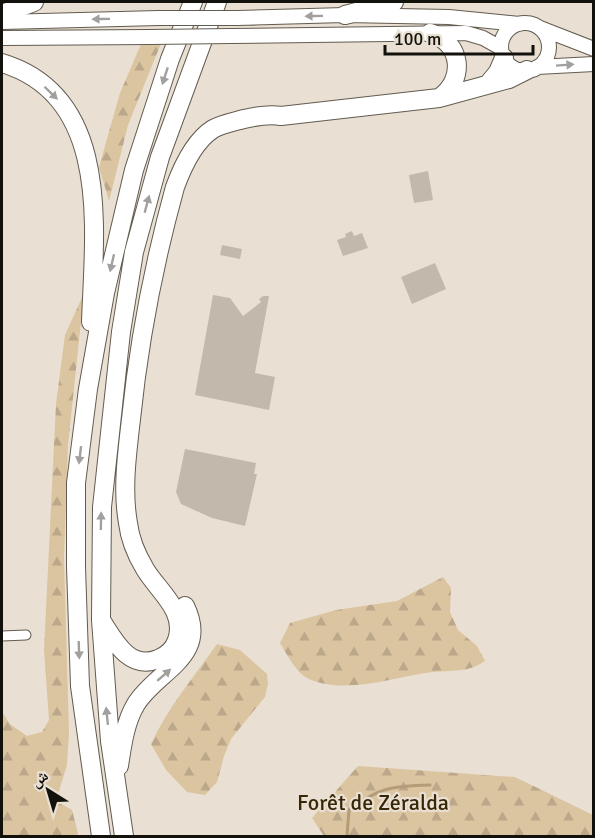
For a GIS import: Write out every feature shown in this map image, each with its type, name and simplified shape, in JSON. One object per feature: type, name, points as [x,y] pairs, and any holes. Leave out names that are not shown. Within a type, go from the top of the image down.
[{"type":"highway","points":[[2,14],[34,2]]},
{"type":"highway","points":[[101,837],[80,686],[76,483],[88,389],[105,293],[134,170],[170,59],[193,2]]},
{"type":"highway","points":[[345,15],[394,2]]},
{"type":"highway","points":[[124,837],[106,700],[100,620],[102,507],[121,332],[134,252],[160,157],[217,5]]},
{"type":"highway","points":[[430,33],[446,41],[454,51],[457,62],[457,74],[453,85],[439,98]]},
{"type":"highway","points":[[489,83],[498,72],[503,53]]},
{"type":"highway","points":[[2,63],[40,83],[59,101],[72,120],[84,145],[93,192],[93,269],[88,389]]},
{"type":"highway","points":[[100,620],[122,651],[135,660],[146,662],[160,658],[172,648],[177,638],[179,625],[176,612],[145,569],[130,540],[124,498],[134,387],[145,318],[174,187],[196,146],[209,132],[220,126],[261,115],[281,116],[439,98],[509,79],[532,69]]},
{"type":"highway","points":[[116,782],[125,734],[135,705],[154,683],[184,655],[191,635],[190,618],[184,604],[160,575],[145,546],[137,510],[135,480],[148,357],[180,198],[192,170],[216,138],[232,130],[267,122],[281,116]]},
{"type":"main road","points":[[2,22],[345,15],[449,17],[519,24],[530,23],[594,48]]},
{"type":"main road","points":[[503,53],[504,35],[519,24]]},
{"type":"main road","points":[[532,69],[545,59],[549,48],[547,37],[540,28]]},
{"type":"main road","points":[[2,38],[466,33],[483,38],[503,53],[512,66],[532,69],[594,64]]},
{"type":"street","points":[[2,636],[26,635]]},
{"type":"green space","points":[[162,41],[128,125],[109,201],[99,167],[120,93],[141,44]]},
{"type":"green space","points":[[84,293],[68,445],[64,558],[69,732],[67,765],[56,801],[72,810],[78,833],[77,836],[2,836],[2,712],[10,724],[27,736],[42,732],[49,720],[44,650],[56,404],[65,335]]},
{"type":"green space","points":[[443,577],[451,588],[450,612],[458,630],[477,646],[485,661],[472,668],[354,685],[323,683],[304,676],[292,663],[280,643],[290,623],[336,610],[397,601]]},
{"type":"green space","points":[[217,644],[240,650],[267,674],[268,684],[265,697],[231,739],[217,782],[205,795],[187,792],[166,770],[151,744],[173,705]]},
{"type":"green space","name":"Forêt de Zéralda","points":[[358,766],[515,777],[593,815],[593,836],[324,836],[312,818]]},
{"type":"building","points":[[428,171],[433,200],[414,203],[409,175]]},
{"type":"building","points":[[352,231],[354,236],[362,233],[368,248],[343,256],[337,240],[346,237],[345,234]]},
{"type":"building","points":[[222,245],[242,249],[240,259],[220,255]]},
{"type":"building","points":[[435,263],[446,289],[412,304],[401,277]]},
{"type":"building","points":[[213,295],[230,298],[243,316],[261,302],[259,299],[269,296],[255,373],[275,377],[269,410],[195,395]]},
{"type":"building","points":[[185,449],[256,463],[254,474],[257,474],[245,526],[212,518],[181,504],[176,492]]},
{"type":"waterway","points":[[347,836],[349,810],[360,802],[387,789],[430,785]]}]
